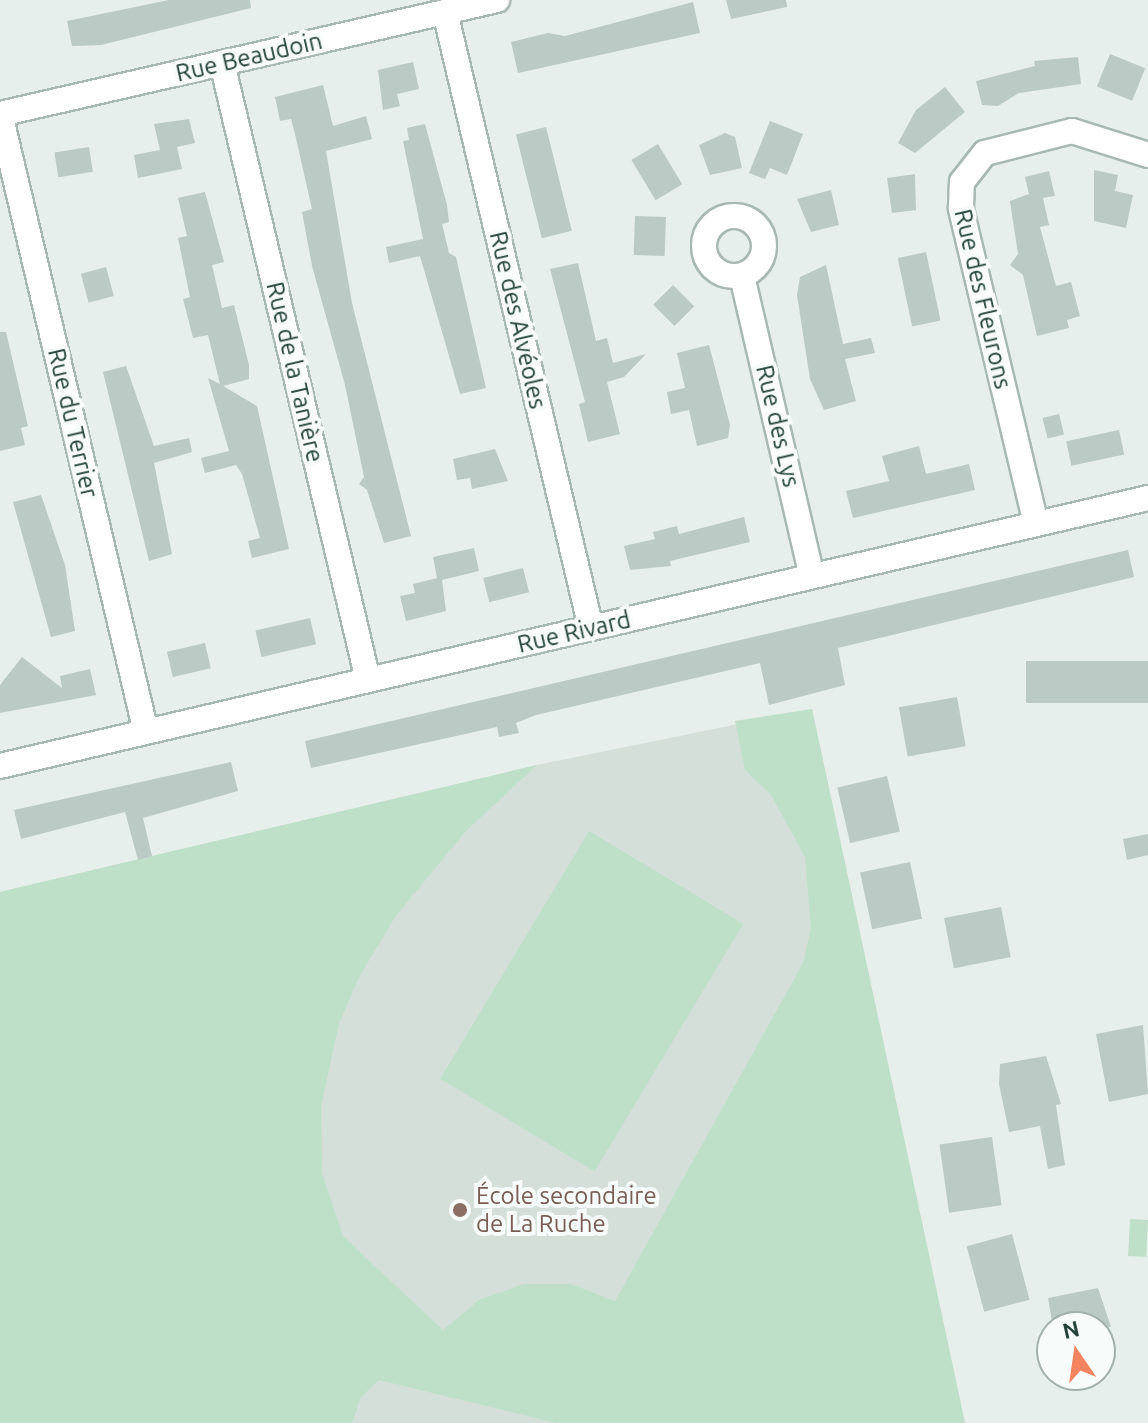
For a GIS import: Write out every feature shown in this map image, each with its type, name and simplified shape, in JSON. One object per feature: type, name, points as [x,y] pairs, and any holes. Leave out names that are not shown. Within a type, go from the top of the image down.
[{"type":"street","name":"Rue Beaudoin","points":[[0,114],[497,0]]},
{"type":"street","name":"Rue des Alvéoles","points":[[445,12],[591,628]]},
{"type":"street","name":"Rue de la Tanière","points":[[222,63],[368,680]]},
{"type":"street","name":"Rue du Terrier","points":[[0,114],[146,732]]},
{"type":"street","name":"Rue des Fleurons","points":[[1036,524],[961,208],[962,182],[985,153],[1072,131],[1148,155]]},
{"type":"street","name":"Rue des Lys","points":[[742,276],[812,576]]},
{"type":"street","name":"Rue Rivard","points":[[0,766],[1148,498]]},
{"type":"shaded area","name":"École secondaire de La Ruche","points":[[812,709],[965,1423],[0,1423],[0,892],[537,765]]},
{"type":"green space","name":"École secondaire de La Ruche","points":[[812,709],[965,1423],[556,1423],[379,1380],[361,1397],[352,1423],[0,1423],[0,892],[537,765],[466,831],[395,917],[359,977],[339,1024],[321,1106],[322,1173],[343,1236],[443,1330],[479,1300],[524,1284],[571,1284],[615,1301],[803,963],[811,928],[805,857],[771,795],[745,770],[735,721]]},
{"type":"green space","points":[[589,831],[743,924],[594,1171],[440,1079]]},
{"type":"green space","points":[[1130,1219],[1148,1220],[1146,1257],[1128,1256]]},
{"type":"building","points":[[169,0],[250,0],[251,8],[101,45],[72,46],[67,21]]},
{"type":"building","points":[[726,0],[786,0],[787,7],[731,19]]},
{"type":"building","points":[[693,2],[700,33],[518,73],[511,42],[548,33],[565,36]]},
{"type":"building","points":[[1110,54],[1145,68],[1132,101],[1097,86]]},
{"type":"building","points":[[1078,57],[1081,84],[1019,93],[998,106],[982,105],[976,81],[1035,66],[1034,61]]},
{"type":"building","points":[[413,62],[419,89],[397,94],[400,106],[383,110],[378,70]]},
{"type":"building","points":[[323,85],[333,126],[366,116],[372,139],[326,151],[352,303],[411,536],[384,543],[367,490],[359,484],[364,477],[345,385],[312,266],[302,212],[312,209],[295,134],[291,119],[280,121],[275,97]]},
{"type":"building","points":[[945,87],[965,112],[915,153],[898,143],[916,110]]},
{"type":"building","points":[[189,119],[195,143],[177,147],[182,169],[138,178],[134,155],[160,150],[154,124]]},
{"type":"building","points":[[770,121],[803,134],[787,175],[770,168],[765,179],[749,173]]},
{"type":"building","points":[[425,124],[447,205],[449,222],[442,224],[449,253],[456,257],[486,388],[460,394],[420,256],[389,263],[386,247],[423,239],[403,141],[409,140],[407,128]]},
{"type":"building","points":[[546,127],[572,231],[542,238],[516,134]]},
{"type":"building","points":[[725,133],[735,137],[742,168],[710,175],[699,145]]},
{"type":"building","points":[[658,144],[682,184],[656,200],[631,160]]},
{"type":"building","points":[[89,147],[93,172],[58,177],[54,152]]},
{"type":"building","points":[[1094,170],[1118,175],[1115,191],[1133,195],[1126,228],[1094,221]]},
{"type":"building","points":[[1049,171],[1055,196],[1043,198],[1049,225],[1040,227],[1056,286],[1071,282],[1080,316],[1067,320],[1069,328],[1037,336],[1023,275],[1010,265],[1018,254],[1010,201],[1029,194],[1025,177]]},
{"type":"building","points":[[915,174],[916,210],[892,213],[887,178]]},
{"type":"building","points":[[831,190],[839,225],[811,232],[797,199]]},
{"type":"building","points":[[205,192],[224,262],[212,265],[222,308],[234,305],[249,365],[249,379],[223,386],[257,406],[289,549],[252,558],[248,541],[260,538],[242,474],[236,465],[205,473],[201,458],[229,451],[208,378],[220,384],[208,335],[193,338],[183,299],[190,297],[178,238],[187,236],[178,198]]},
{"type":"building","points":[[635,216],[666,217],[665,256],[634,255]]},
{"type":"building","points":[[926,252],[941,320],[912,326],[898,258]]},
{"type":"building","points":[[578,263],[596,341],[607,338],[613,363],[646,354],[624,377],[607,382],[620,434],[588,442],[579,404],[585,402],[550,269]]},
{"type":"building","points":[[826,265],[843,344],[871,338],[875,353],[845,359],[856,401],[824,410],[810,379],[797,295],[800,277]]},
{"type":"building","points":[[106,267],[114,296],[89,303],[81,274]]},
{"type":"building","points":[[673,285],[694,306],[674,326],[653,305]]},
{"type":"building","points":[[0,332],[6,332],[28,426],[21,428],[25,445],[0,451]]},
{"type":"building","points":[[709,345],[730,425],[728,438],[697,446],[689,410],[671,414],[667,392],[685,388],[677,353]]},
{"type":"building","points":[[126,366],[154,446],[189,438],[192,452],[154,463],[172,554],[149,561],[103,372]]},
{"type":"building","points":[[1059,414],[1064,434],[1048,438],[1043,418]]},
{"type":"building","points":[[1119,430],[1124,454],[1071,466],[1066,441]]},
{"type":"building","points":[[919,446],[926,474],[969,464],[975,490],[853,518],[846,491],[889,481],[882,456]]},
{"type":"building","points":[[495,449],[508,481],[472,489],[470,478],[457,480],[453,459]]},
{"type":"building","points":[[41,495],[65,565],[75,631],[51,637],[13,502]]},
{"type":"building","points":[[744,517],[750,542],[670,561],[671,566],[630,570],[624,546],[655,539],[653,532],[677,526],[679,534]]},
{"type":"building","points":[[474,548],[479,571],[442,580],[446,611],[406,621],[400,596],[415,593],[413,584],[437,578],[433,557]]},
{"type":"building","points":[[1128,550],[1134,577],[838,648],[845,685],[769,705],[760,663],[536,715],[516,723],[519,733],[499,737],[497,727],[311,768],[305,741]]},
{"type":"building","points":[[523,568],[529,592],[489,602],[483,578]]},
{"type":"building","points":[[310,618],[316,644],[262,657],[255,631]]},
{"type":"building","points":[[205,643],[211,668],[173,677],[167,652]]},
{"type":"building","points":[[22,657],[62,688],[60,676],[90,669],[96,695],[0,713],[0,685]]},
{"type":"building","points":[[1026,661],[1148,661],[1148,703],[1026,703]]},
{"type":"building","points":[[957,697],[966,746],[908,756],[899,707]]},
{"type":"building","points":[[231,762],[238,791],[143,818],[152,856],[138,860],[125,812],[21,839],[14,810]]},
{"type":"building","points":[[887,776],[900,832],[850,843],[837,787]]},
{"type":"building","points":[[1148,834],[1148,855],[1127,860],[1123,839]]},
{"type":"building","points":[[910,862],[922,919],[872,929],[860,873]]},
{"type":"building","points":[[1001,907],[1011,957],[954,968],[944,918]]},
{"type":"building","points":[[1143,1025],[1148,1094],[1109,1102],[1096,1034]]},
{"type":"building","points":[[1046,1056],[1061,1104],[1056,1105],[1065,1165],[1048,1169],[1040,1126],[1009,1132],[999,1084],[1000,1064]]},
{"type":"building","points":[[992,1137],[1002,1205],[949,1213],[940,1144]]},
{"type":"building","points":[[1012,1234],[1030,1300],[984,1312],[967,1246]]},
{"type":"building","points":[[1098,1288],[1106,1311],[1050,1311],[1048,1298]]},
{"type":"place","name":"École secondaire de La Ruche","points":[[460,1210]]}]
